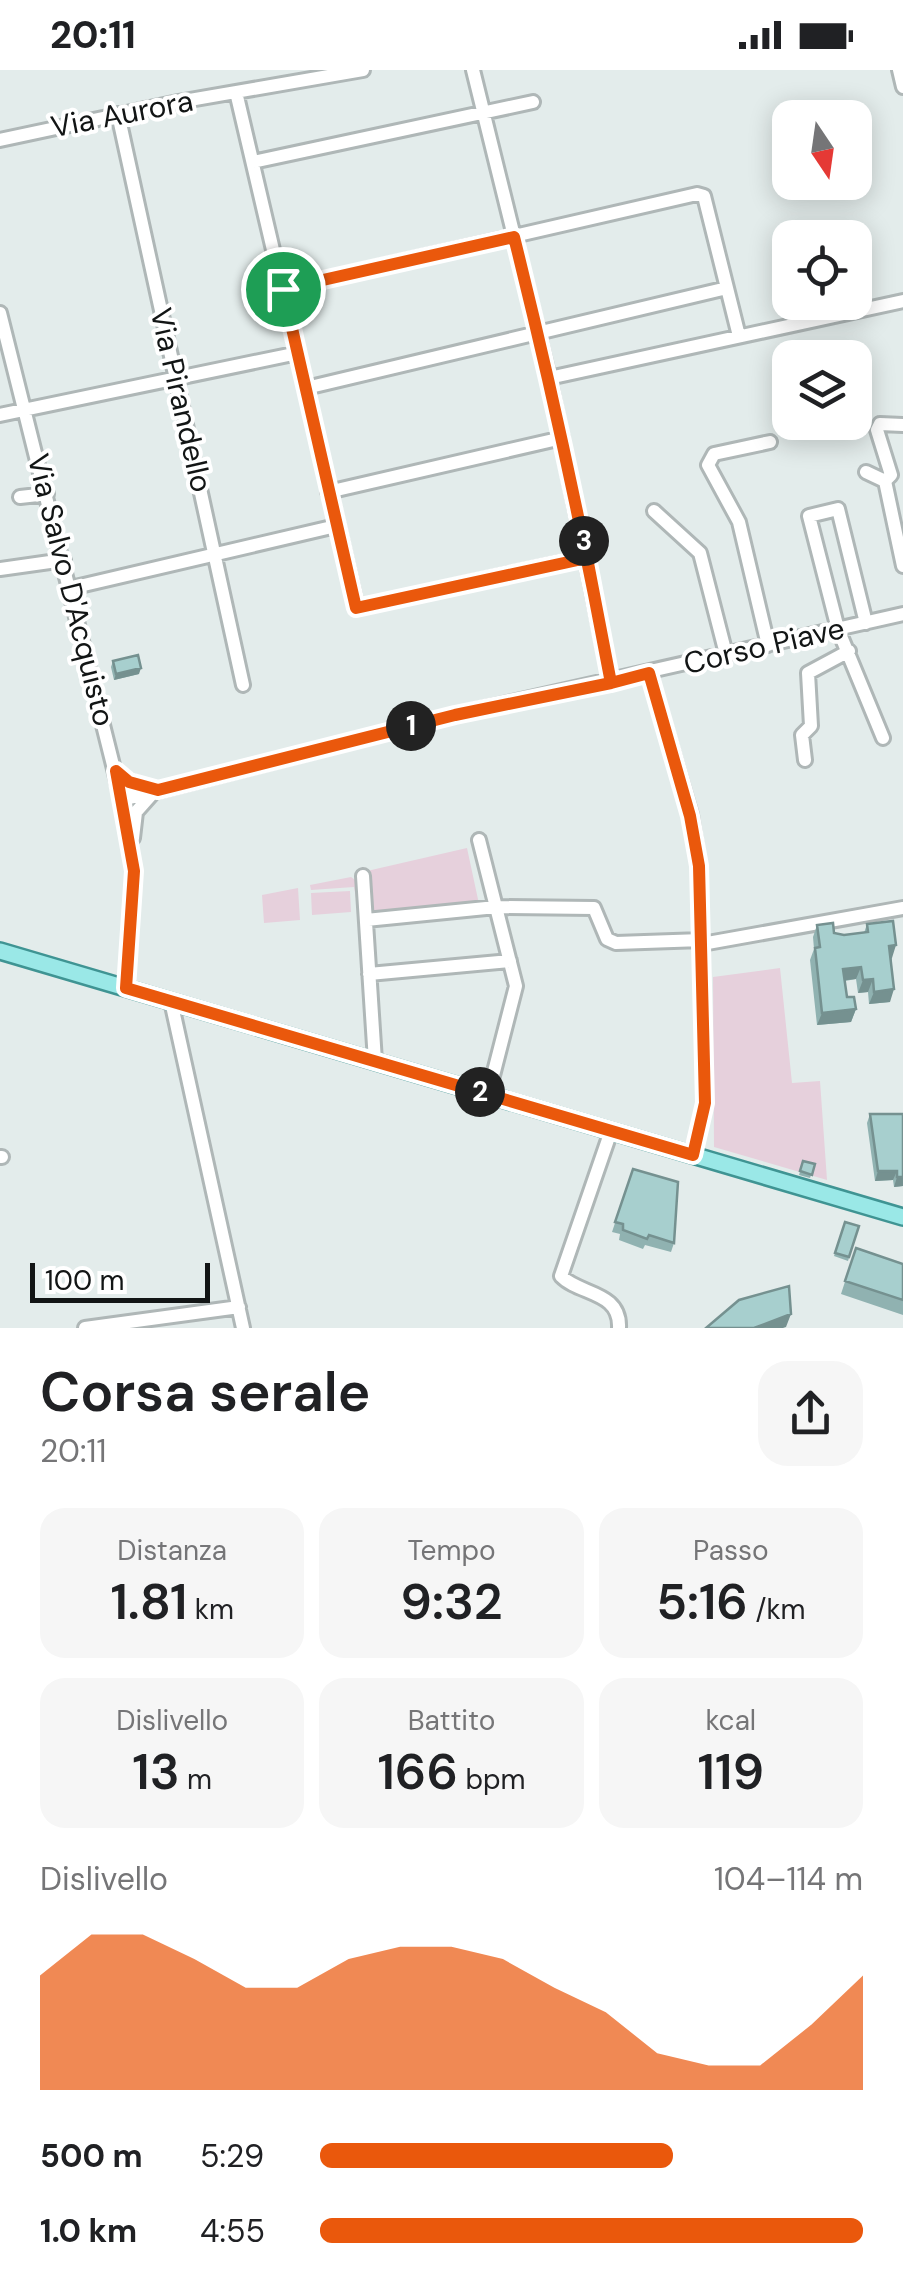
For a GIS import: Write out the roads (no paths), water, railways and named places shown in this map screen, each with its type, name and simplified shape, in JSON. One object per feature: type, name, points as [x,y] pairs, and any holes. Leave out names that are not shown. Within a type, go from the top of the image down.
[{"type":"main road","points":[[0,951],[903,1217]]},
{"type":"street","name":"Via Aurora","points":[[0,140],[118,114],[363,70]]},
{"type":"street","points":[[473,70],[549,378],[611,683]]},
{"type":"street","points":[[899,70],[903,87]]},
{"type":"street","points":[[236,92],[356,608],[587,558]]},
{"type":"street","points":[[253,162],[533,102]]},
{"type":"street","name":"Via Pirandello","points":[[118,114],[243,685]]},
{"type":"street","points":[[283,289],[697,194],[704,196],[739,336]]},
{"type":"street","points":[[306,388],[727,288]]},
{"type":"street","points":[[549,378],[903,301]]},
{"type":"street","name":"Via Salvo D'Acquisto","points":[[0,313],[122,800],[131,855],[126,988]]},
{"type":"street","points":[[0,416],[298,353]]},
{"type":"street","points":[[885,481],[891,475],[878,428],[903,425]]},
{"type":"street","points":[[328,492],[562,438]]},
{"type":"street","points":[[768,645],[739,522],[708,465],[714,454],[770,442]]},
{"type":"street","points":[[866,472],[885,481]]},
{"type":"street","points":[[885,481],[903,566]]},
{"type":"street","points":[[20,497],[47,494]]},
{"type":"street","points":[[866,623],[838,510],[810,516],[838,629],[884,738]]},
{"type":"street","points":[[654,511],[700,553],[726,654]]},
{"type":"street","points":[[70,588],[336,526]]},
{"type":"street","points":[[0,569],[64,560]]},
{"type":"street","name":"Corso Piave","points":[[122,800],[455,715],[611,683],[903,614]]},
{"type":"street","points":[[805,760],[802,735],[810,726],[808,672],[849,651]]},
{"type":"street","points":[[649,673],[690,816],[699,866],[705,1103],[693,1155]]},
{"type":"street","points":[[116,771],[129,782],[158,790],[136,812],[131,855]]},
{"type":"street","points":[[479,840],[516,986],[488,1095]]},
{"type":"street","points":[[363,876],[375,1061]]},
{"type":"street","points":[[366,920],[496,906],[597,908],[608,938],[616,943],[702,942],[903,908]]},
{"type":"street","points":[[370,974],[510,961]]},
{"type":"street","points":[[171,1001],[244,1328]]},
{"type":"street","points":[[612,1131],[561,1276],[606,1298],[618,1313],[619,1328]]},
{"type":"street","points":[[86,1328],[239,1307]]}]
